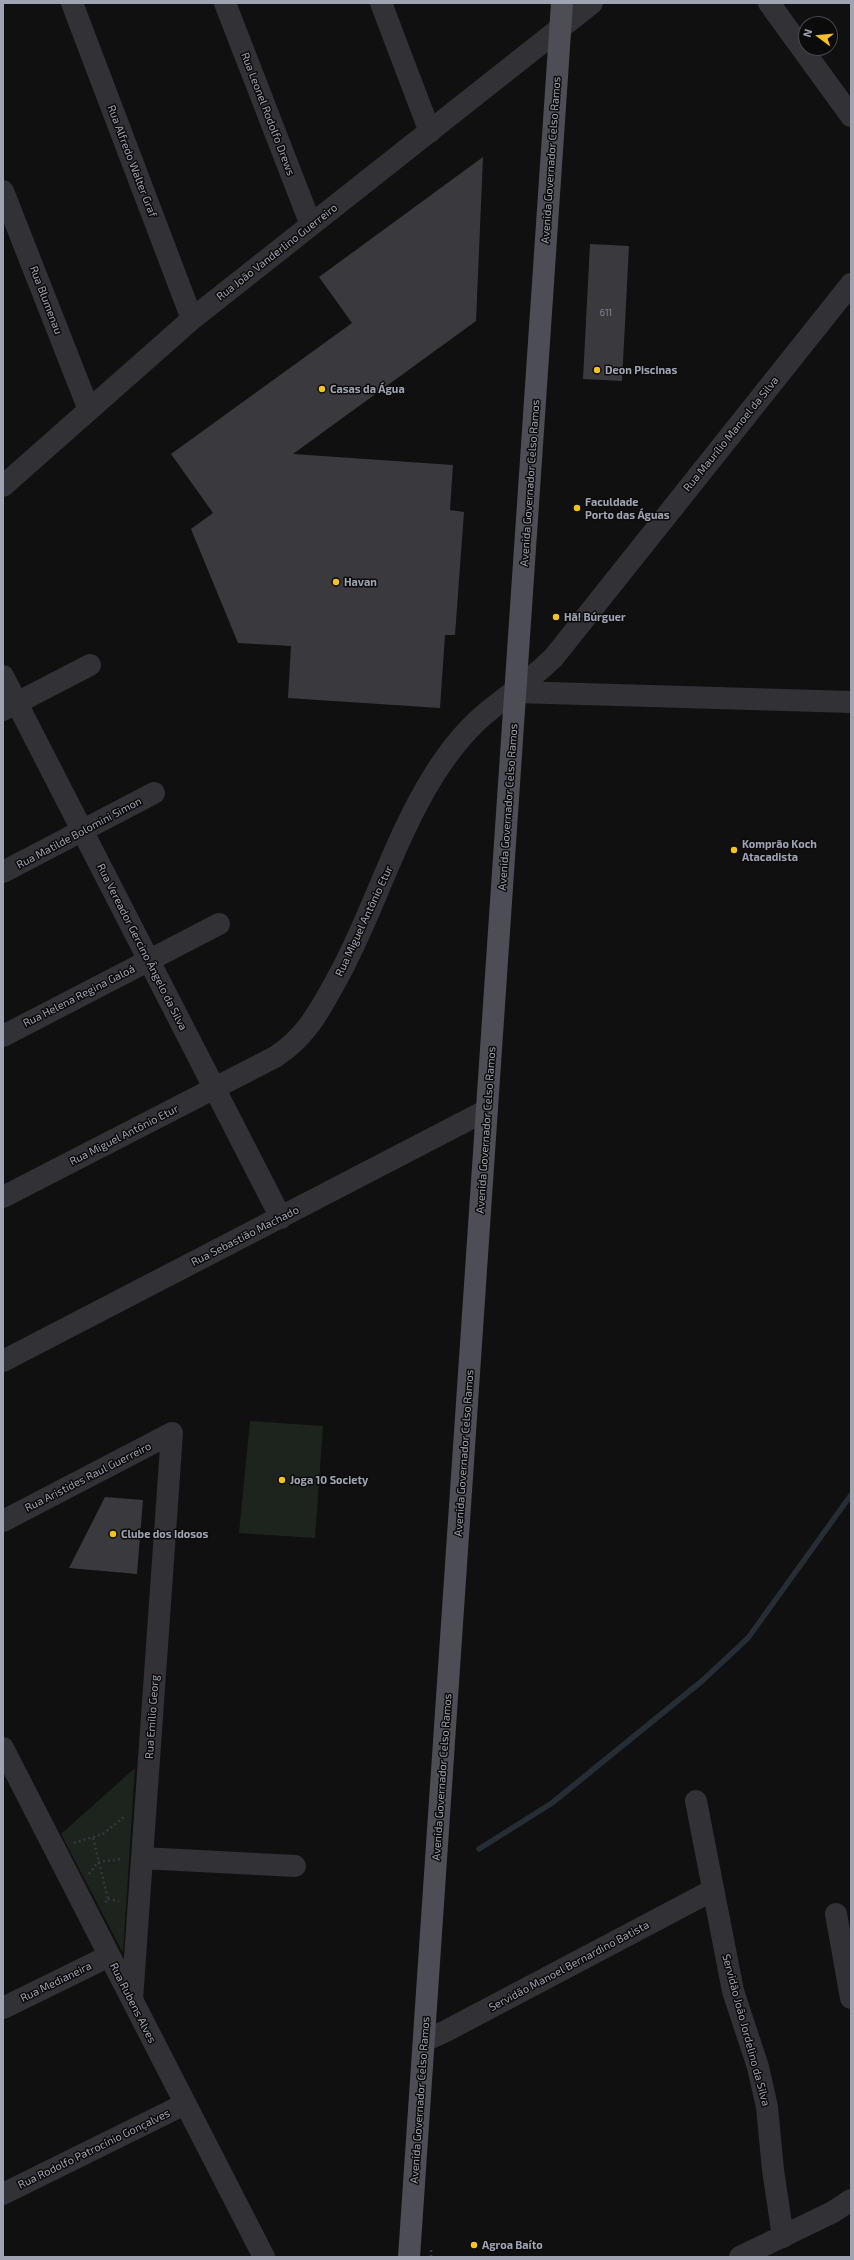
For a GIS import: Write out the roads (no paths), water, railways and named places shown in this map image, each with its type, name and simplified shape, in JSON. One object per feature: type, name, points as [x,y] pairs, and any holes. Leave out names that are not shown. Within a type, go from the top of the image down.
[{"type":"main road","name":"Avenida Governador Celso Ramos","points":[[409,2257],[562,3]]},
{"type":"street","name":"Rua Alfredo Walter Graf","points":[[72,3],[192,319]]},
{"type":"street","name":"Rua Leonel Rodolfo Drews","points":[[226,3],[311,225]]},
{"type":"street","points":[[381,3],[430,132]]},
{"type":"street","points":[[550,3],[560,30]]},
{"type":"street","name":"Rua João Vanderlino Guerreiro","points":[[3,486],[192,319],[560,30],[592,3]]},
{"type":"street","points":[[769,3],[851,116]]},
{"type":"street","name":"Rua Blumenau","points":[[3,191],[89,410]]},
{"type":"street","name":"Rua Maurílio Manoel da Silva","points":[[516,692],[554,658],[851,284]]},
{"type":"street","points":[[10,707],[90,664]]},
{"type":"street","name":"Rua Vereador Gercino Ângelo da Silva","points":[[3,676],[10,707],[82,831],[281,1218]]},
{"type":"street","points":[[516,692],[851,702]]},
{"type":"street","name":"Rua Miguel Antônio Etur","points":[[3,1197],[287,1049],[307,1029],[324,1002],[356,944],[404,832],[433,776],[451,750],[472,727],[490,710],[516,692]]},
{"type":"street","name":"Rua Matilde Bolomini Simon","points":[[3,872],[154,793]]},
{"type":"street","name":"Rua Helena Regina Galoá","points":[[3,1036],[219,924]]},
{"type":"street","name":"Rua Sebastião Machado","points":[[3,1362],[487,1110]]},
{"type":"street","name":"Rua Aristides Raul Guerreiro","points":[[3,1521],[172,1433]]},
{"type":"street","name":"Rua Emílio Georg","points":[[132,2000],[172,1433]]},
{"type":"street","name":"Rua Rubens Alves","points":[[3,1748],[185,2104],[258,2255]]},
{"type":"street","name":"Servidão João Jordelino da Silva","points":[[696,1801],[733,1991],[758,2067],[767,2106],[783,2237]]},
{"type":"street","points":[[142,1858],[295,1866]]},
{"type":"street","name":"Servidão Manoel Bernardino Batista","points":[[424,2041],[446,2031],[713,1890]]},
{"type":"street","points":[[836,1914],[851,1998]]},
{"type":"street","name":"Rua Medianeira","points":[[3,2008],[109,1956]]},
{"type":"street","name":"Rua Rodolfo Patrocínio Gonçalves","points":[[3,2194],[185,2104]]},
{"type":"street","points":[[740,2257],[833,2212],[851,2200]]},
{"type":"waterway","points":[[479,1849],[552,1803],[702,1681],[748,1638],[851,1495]]},
{"type":"place","name":"Deon Piscinas","points":[[597,370]]},
{"type":"place","name":"Casas da Água","points":[[322,389]]},
{"type":"place","name":"Faculdade Porto das Águas","points":[[577,508]]},
{"type":"place","name":"Havan","points":[[336,582]]},
{"type":"place","name":"Hã! Búrguer","points":[[556,617]]},
{"type":"place","name":"Komprão Koch Atacadista","points":[[734,850]]},
{"type":"place","name":"Joga 10 Society","points":[[282,1480]]},
{"type":"place","name":"Clube dos Idosos","points":[[113,1534]]},
{"type":"place","name":"Agroa Baíto","points":[[474,2245]]}]
